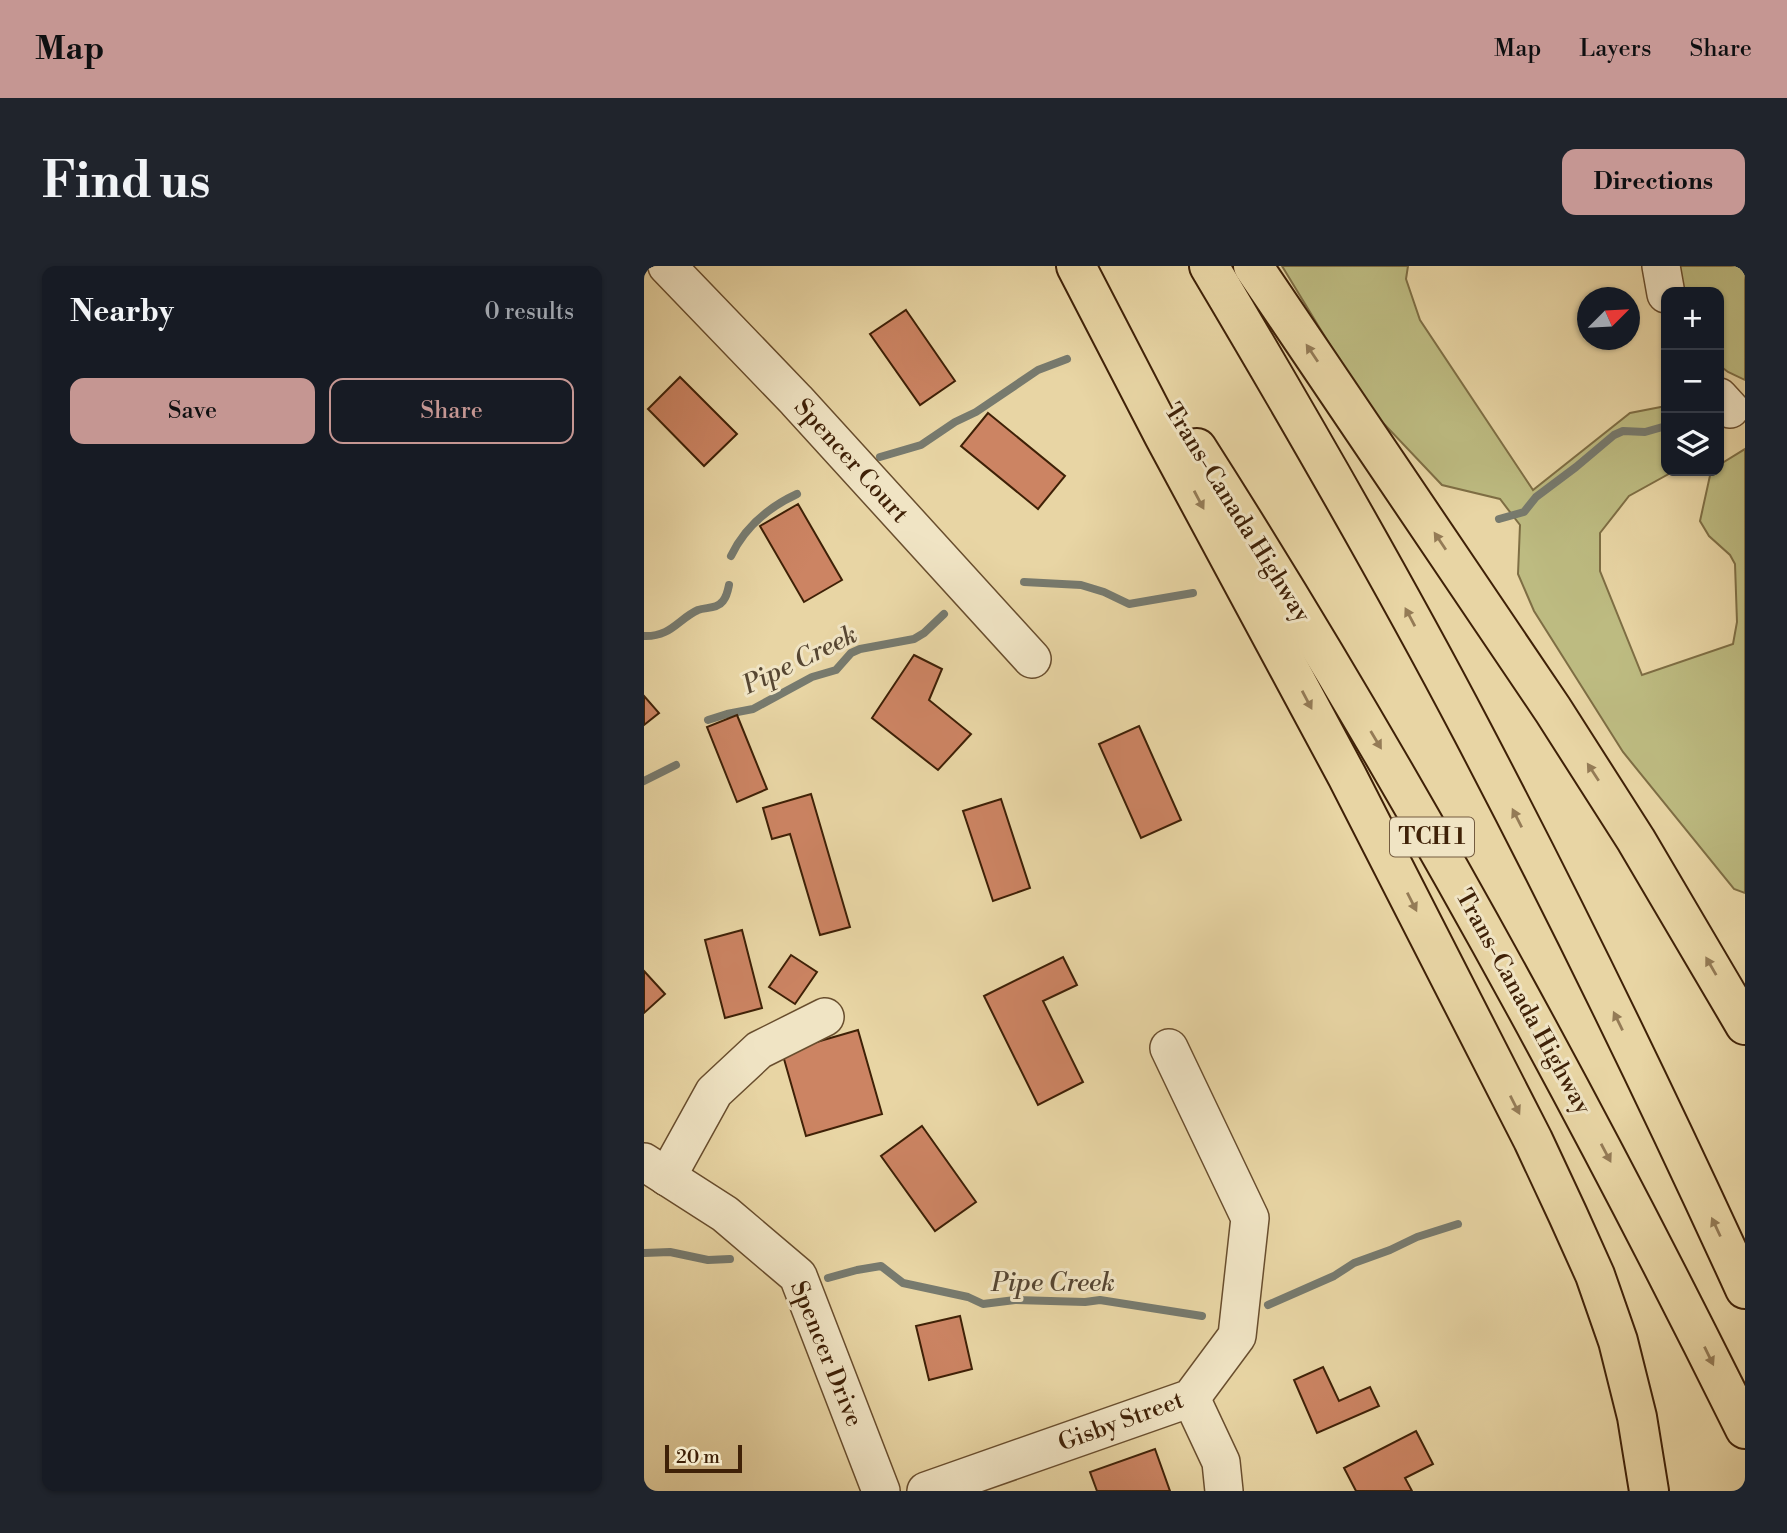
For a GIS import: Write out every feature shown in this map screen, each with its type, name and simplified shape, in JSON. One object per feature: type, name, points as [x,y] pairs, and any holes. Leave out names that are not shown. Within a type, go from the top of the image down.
[{"type":"highway","points":[[1076,266],[1347,776],[1569,1214],[1595,1275],[1618,1341],[1637,1417],[1649,1491]]},
{"type":"highway","name":"Trans-Canada Highway","points":[[1082,266],[1243,520],[1400,781],[1614,1169],[1745,1429]]},
{"type":"highway","points":[[1209,266],[1329,470],[1472,731],[1609,1002],[1745,1289]]},
{"type":"highway","points":[[1254,266],[1596,775],[1745,1025]]},
{"type":"street","name":"Spencer Court","points":[[667,266],[796,400],[1032,659]]},
{"type":"street","points":[[1661,266],[1665,287]]},
{"type":"street","points":[[655,1170],[715,1092],[759,1050],[825,1017]]},
{"type":"street","name":"Gisby Street","points":[[926,1491],[1191,1398],[1237,1336],[1251,1218],[1169,1048]]},
{"type":"street","name":"Spencer Drive","points":[[655,1170],[725,1213],[798,1276],[881,1491]]},
{"type":"street","points":[[1191,1398],[1221,1462],[1224,1491]]},
{"type":"shaded area","points":[[1282,266],[1408,266],[1406,279],[1420,320],[1533,490],[1630,413],[1661,407],[1661,476],[1665,476],[1629,496],[1600,533],[1600,571],[1642,675],[1733,644],[1737,622],[1735,564],[1730,555],[1709,536],[1700,521],[1710,476],[1724,476],[1724,462],[1745,449],[1745,893],[1734,889],[1623,752],[1534,611],[1518,574],[1520,525],[1500,499],[1442,485],[1367,406]]},
{"type":"shaded area","points":[[1676,266],[1745,266],[1745,380],[1724,369],[1724,287],[1681,287]]},
{"type":"building","points":[[906,310],[955,381],[920,405],[870,334]]},
{"type":"building","points":[[680,377],[737,434],[704,466],[648,409]]},
{"type":"building","points":[[988,413],[1065,476],[1038,509],[961,446]]},
{"type":"building","points":[[798,504],[842,580],[804,602],[760,526]]},
{"type":"building","points":[[914,655],[942,669],[929,700],[971,734],[938,770],[872,718]]},
{"type":"building","points":[[644,696],[659,713],[644,725]]},
{"type":"building","points":[[737,715],[767,789],[737,802],[707,727]]},
{"type":"building","points":[[1139,726],[1181,820],[1141,838],[1099,744]]},
{"type":"building","points":[[811,794],[850,927],[820,935],[790,834],[772,839],[763,808]]},
{"type":"building","points":[[1001,799],[1030,888],[993,901],[963,811]]},
{"type":"building","points":[[742,930],[762,1008],[725,1018],[705,940]]},
{"type":"building","points":[[791,955],[817,972],[795,1004],[769,987]]},
{"type":"building","points":[[1063,957],[1077,985],[1043,1001],[1083,1082],[1038,1105],[984,996]]},
{"type":"building","points":[[644,971],[665,994],[644,1013]]},
{"type":"building","points":[[858,1030],[882,1114],[806,1136],[782,1052]]},
{"type":"building","points":[[922,1126],[976,1202],[935,1231],[881,1156]]},
{"type":"building","points":[[960,1316],[972,1369],[929,1380],[916,1326]]},
{"type":"building","points":[[1323,1367],[1339,1401],[1370,1387],[1379,1406],[1317,1433],[1294,1380]]},
{"type":"building","points":[[1416,1431],[1433,1464],[1405,1478],[1412,1491],[1356,1491],[1344,1468]]},
{"type":"building","points":[[1155,1449],[1170,1491],[1097,1491],[1090,1472]]},
{"type":"waterway","points":[[880,457],[921,445],[1038,370],[1067,359]]},
{"type":"waterway","name":"Pipe Creek","points":[[1499,519],[1524,512],[1536,497],[1614,435],[1623,431],[1645,432],[1661,427]]},
{"type":"waterway","points":[[731,556],[743,536],[759,519],[797,494]]},
{"type":"waterway","name":"Pipe Creek","points":[[1024,582],[1081,585],[1129,604],[1193,593]]},
{"type":"waterway","points":[[644,636],[661,634],[698,610],[718,605],[723,601],[729,585]]},
{"type":"waterway","name":"Pipe Creek","points":[[708,720],[753,709],[812,677],[836,670],[851,653],[860,649],[914,639],[944,614]]},
{"type":"waterway","name":"Pipe Creek","points":[[644,781],[676,765]]},
{"type":"waterway","name":"Pipe Creek","points":[[1268,1305],[1334,1276],[1354,1263],[1417,1237],[1458,1224]]},
{"type":"waterway","name":"Pipe Creek","points":[[644,1253],[670,1252],[708,1260],[730,1259]]},
{"type":"waterway","name":"Pipe Creek","points":[[828,1278],[881,1266],[903,1283],[968,1297],[983,1304],[1015,1300],[1100,1300],[1202,1316]]}]
